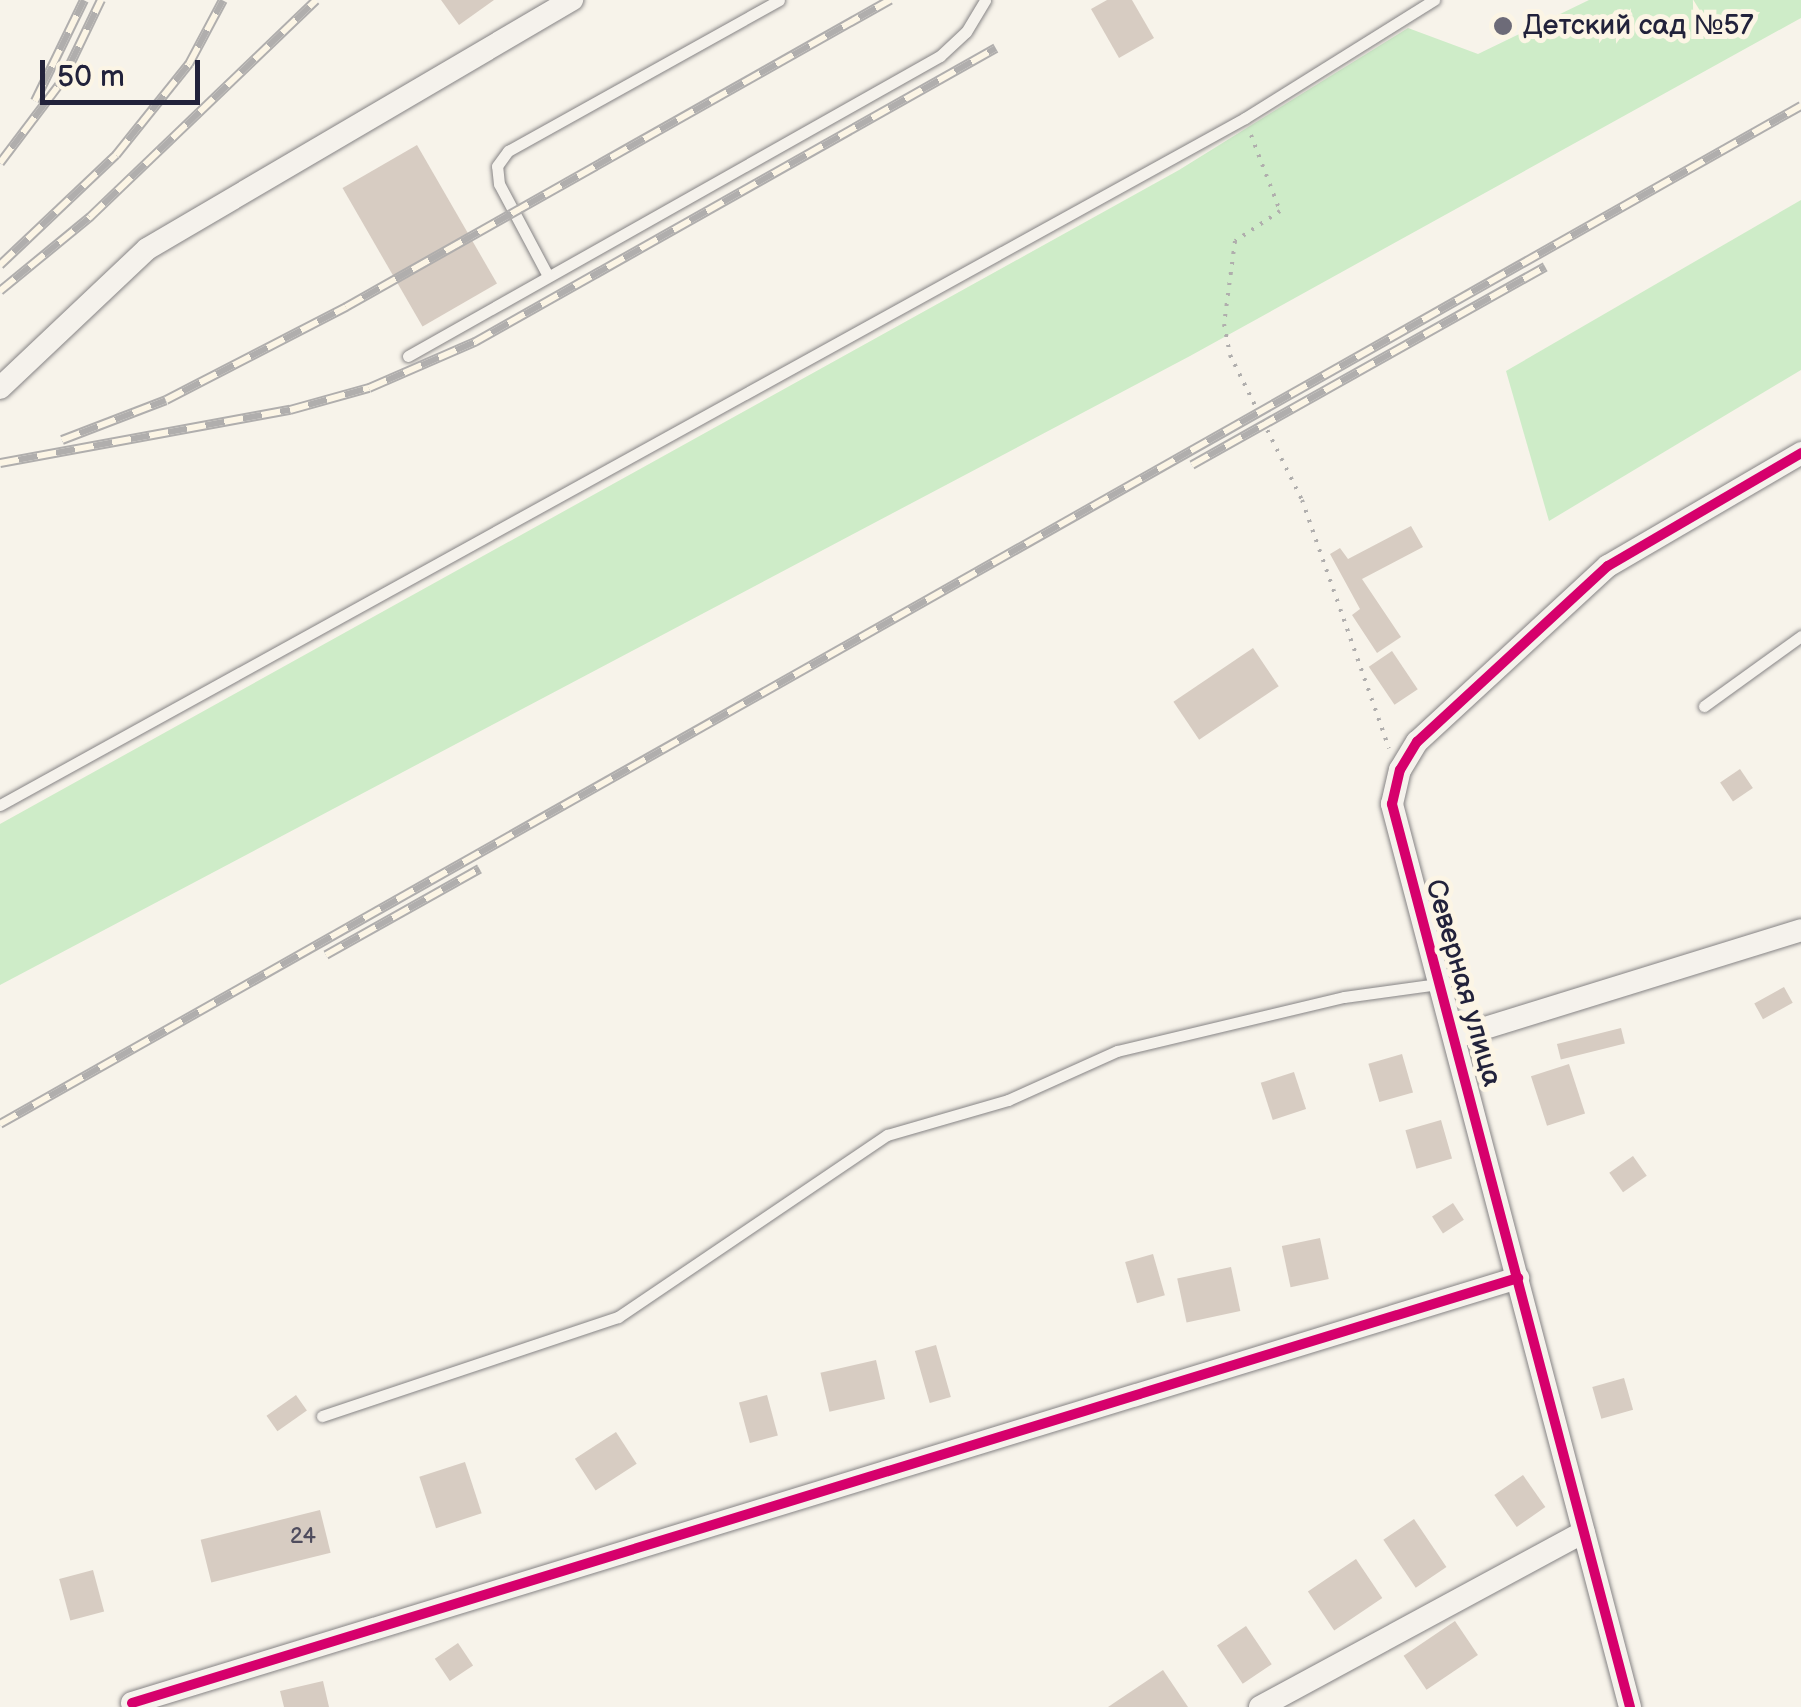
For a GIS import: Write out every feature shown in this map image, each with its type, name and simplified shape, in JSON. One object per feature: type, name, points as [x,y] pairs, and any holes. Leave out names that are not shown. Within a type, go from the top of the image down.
[{"type":"street","points":[[0,388],[147,249],[572,0]]},
{"type":"street","points":[[1400,770],[1416,742],[1608,566],[1801,453]]},
{"type":"street","name":"Северная улица","points":[[1400,770],[1392,804],[1630,1707]]},
{"type":"street","points":[[1456,1037],[1801,930]]},
{"type":"street","points":[[129,1706],[1518,1278]]},
{"type":"street","points":[[1260,1707],[1584,1532]]},
{"type":"lane","points":[[548,276],[499,184],[497,166],[508,151],[778,0]]},
{"type":"lane","points":[[408,356],[940,56],[966,32],[985,0]]},
{"type":"lane","points":[[0,805],[1245,118],[1434,0]]},
{"type":"lane","points":[[1704,706],[1801,636]]},
{"type":"lane","points":[[322,1416],[618,1317],[886,1135],[1008,1100],[1118,1051],[1344,997],[1438,984]]},
{"type":"path","points":[[1245,118],[1280,212],[1235,242],[1224,324],[1230,356],[1302,500],[1400,770]]},
{"type":"green space","points":[[1589,0],[1801,0],[1801,18],[1190,356],[0,985],[0,824],[1179,170],[1408,28],[1478,54]]},
{"type":"green space","points":[[1801,200],[1801,370],[1549,521],[1506,371]]},
{"type":"building","points":[[441,0],[494,0],[459,25]]},
{"type":"building","points":[[1107,0],[1132,0],[1154,38],[1119,58],[1091,9]]},
{"type":"building","points":[[417,145],[497,284],[423,327],[343,188]]},
{"type":"building","points":[[1411,526],[1423,547],[1362,579],[1401,637],[1377,653],[1352,615],[1360,609],[1330,554],[1340,548],[1348,559]]},
{"type":"building","points":[[1253,648],[1279,686],[1199,740],[1173,702]]},
{"type":"building","points":[[1392,651],[1418,689],[1395,705],[1369,667]]},
{"type":"building","points":[[1740,769],[1753,788],[1733,801],[1720,782]]},
{"type":"building","points":[[1784,987],[1793,1003],[1763,1019],[1754,1003]]},
{"type":"building","points":[[1621,1028],[1625,1044],[1561,1059],[1557,1044]]},
{"type":"building","points":[[1402,1054],[1413,1092],[1379,1102],[1368,1064]]},
{"type":"building","points":[[1569,1064],[1585,1113],[1547,1126],[1531,1076]]},
{"type":"building","points":[[1294,1072],[1306,1109],[1273,1120],[1261,1083]]},
{"type":"building","points":[[1441,1120],[1452,1158],[1416,1169],[1405,1130]]},
{"type":"building","points":[[1633,1156],[1647,1176],[1623,1192],[1609,1173]]},
{"type":"building","points":[[1453,1203],[1464,1220],[1443,1233],[1432,1217]]},
{"type":"building","points":[[1320,1238],[1329,1279],[1291,1287],[1282,1246]]},
{"type":"building","points":[[1153,1254],[1165,1295],[1137,1303],[1125,1262]]},
{"type":"building","points":[[1231,1267],[1240,1311],[1187,1322],[1177,1278]]},
{"type":"building","points":[[936,1345],[951,1397],[930,1403],[915,1351]]},
{"type":"building","points":[[876,1360],[885,1399],[829,1412],[820,1373]]},
{"type":"building","points":[[1624,1378],[1633,1410],[1601,1419],[1592,1387]]},
{"type":"building","points":[[296,1395],[307,1411],[277,1431],[267,1416]]},
{"type":"building","points":[[767,1395],[778,1436],[750,1443],[739,1403]]},
{"type":"building","points":[[616,1432],[637,1464],[596,1491],[575,1459]]},
{"type":"building","points":[[465,1462],[482,1513],[436,1528],[419,1477]]},
{"type":"building","points":[[1523,1475],[1545,1507],[1517,1527],[1494,1495]]},
{"type":"building","points":[[320,1510],[331,1553],[211,1582],[201,1540]]},
{"type":"building","points":[[1414,1519],[1446,1567],[1416,1588],[1383,1540]]},
{"type":"building","points":[[1356,1559],[1382,1598],[1334,1630],[1308,1591]]},
{"type":"building","points":[[93,1570],[104,1612],[70,1621],[59,1579]]},
{"type":"building","points":[[1455,1621],[1478,1655],[1427,1690],[1404,1656]]},
{"type":"building","points":[[1246,1626],[1272,1664],[1243,1684],[1217,1646]]},
{"type":"building","points":[[458,1643],[473,1665],[450,1681],[435,1659]]},
{"type":"building","points":[[1163,1670],[1188,1707],[1108,1707]]},
{"type":"building","points":[[323,1681],[329,1707],[284,1707],[280,1691]]},
{"type":"railway","points":[[35,101],[84,0]]},
{"type":"railway","points":[[0,163],[62,81],[101,0]]},
{"type":"railway","points":[[0,265],[116,155],[189,64],[223,0]]},
{"type":"railway","points":[[0,291],[90,217],[316,0]]},
{"type":"railway","points":[[62,440],[166,400],[346,307],[890,0]]},
{"type":"railway","points":[[0,463],[290,410],[369,388],[475,342],[996,48]]},
{"type":"railway","points":[[0,1124],[1801,106]]},
{"type":"railway","points":[[1192,465],[1545,267]]},
{"type":"railway","points":[[326,955],[479,869]]},
{"type":"cycle path","points":[[1630,1707],[1392,804],[1400,770],[1417,742],[1608,566],[1801,453]]},
{"type":"cycle path","points":[[132,1703],[1518,1278]]},
{"type":"place","name":"Детский сад №57","points":[[1503,26]]}]
